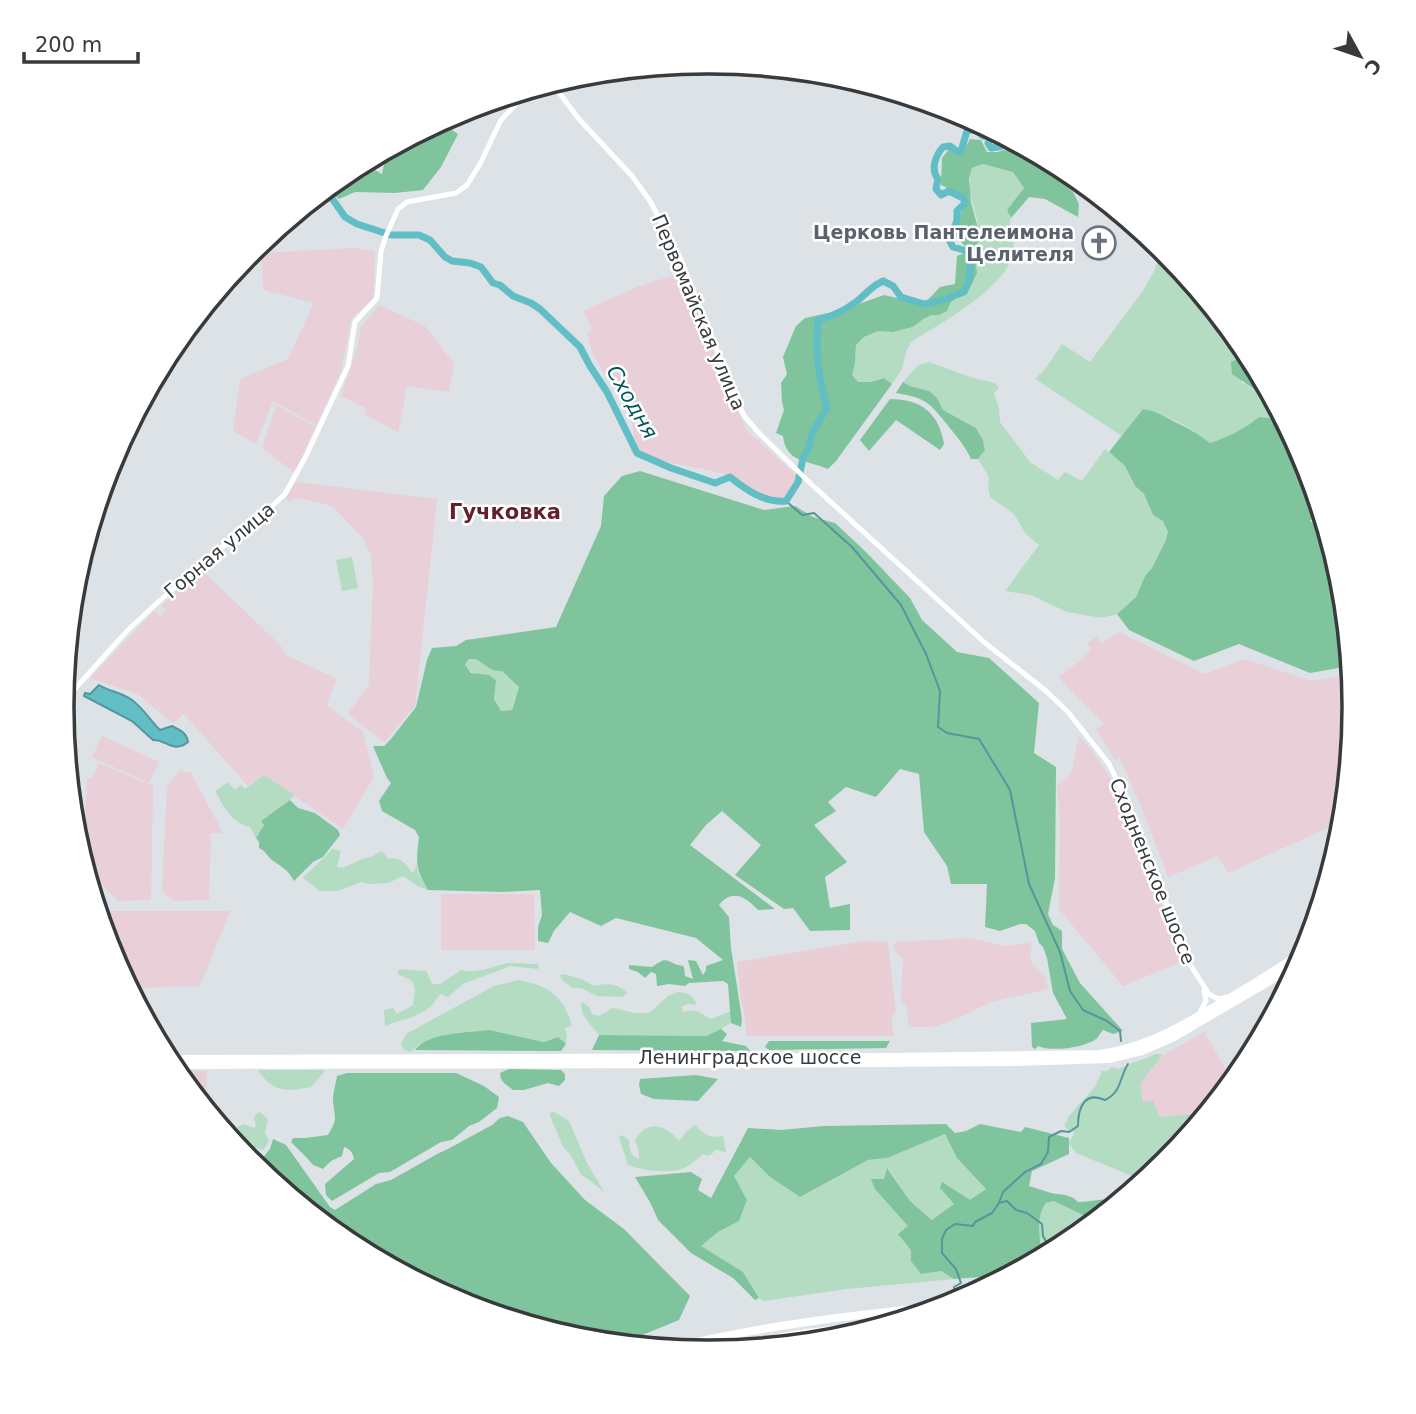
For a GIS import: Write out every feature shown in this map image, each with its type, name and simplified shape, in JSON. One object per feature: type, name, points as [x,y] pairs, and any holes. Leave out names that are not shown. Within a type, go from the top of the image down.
[{"type":"highway","name":"Ленинградское шоссе","points":[[181,1059],[1082,1055],[1115,1052],[1152,1041],[1287,962]]},
{"type":"highway","name":"Ленинградское шоссе","points":[[185,1065],[1014,1062],[1108,1059],[1142,1051],[1174,1037],[1282,974]]},
{"type":"highway","points":[[708,1340],[797,1324],[895,1312]]},
{"type":"main road","name":"Первомайская улица","points":[[558,92],[578,118],[632,176],[650,201],[682,262],[742,412],[792,466],[984,642]]},
{"type":"main road","name":"Горная улица","points":[[75,689],[127,631],[201,564],[271,508],[290,487],[348,366],[355,322],[377,298],[384,238],[398,209],[407,202],[456,193],[467,185],[501,120],[517,103]]},
{"type":"main road","name":"Сходненское шоссе","points":[[984,642],[1039,685],[1068,712],[1109,764],[1128,803],[1189,962],[1201,985],[1206,1001],[1196,1017]]},
{"type":"main road","name":"Сходненское шоссе","points":[[1201,985],[1218,999],[1233,996]]},
{"type":"shaded area","points":[[355,248],[375,252],[373,299],[351,319],[341,372],[316,425],[273,401],[256,444],[233,431],[240,379],[288,359],[314,303],[263,290],[262,257],[267,253]]},
{"type":"shaded area","points":[[681,273],[746,430],[803,481],[784,506],[722,473],[663,461],[641,460],[630,451],[634,435],[631,417],[591,349],[587,333],[592,329],[584,311],[637,287]]},
{"type":"shaded area","points":[[379,305],[425,326],[454,364],[449,392],[407,386],[398,432],[366,415],[365,408],[341,396],[359,342],[360,328]]},
{"type":"shaded area","points":[[276,405],[315,427],[295,473],[262,448]]},
{"type":"shaded area","points":[[296,482],[437,499],[415,706],[384,742],[348,714],[369,685],[373,585],[371,555],[362,537],[332,506],[299,498],[288,502],[286,498]]},
{"type":"shaded area","points":[[201,569],[281,646],[286,655],[337,679],[326,705],[363,732],[374,777],[343,829],[264,775],[248,786],[184,714],[173,723],[137,694],[90,678],[153,612],[160,616],[166,610],[162,605],[180,588],[182,590]]},
{"type":"shaded area","points":[[1119,632],[1205,674],[1245,659],[1312,681],[1341,677],[1340,748],[1330,827],[1228,873],[1218,856],[1168,877],[1120,758],[1115,760],[1096,729],[1104,724],[1059,676],[1084,658],[1090,650],[1087,643],[1097,637],[1101,644]]},
{"type":"shaded area","points":[[102,736],[159,762],[149,783],[92,757]]},
{"type":"shaded area","points":[[1079,736],[1115,786],[1184,961],[1123,986],[1059,909],[1060,818],[1057,786],[1071,774]]},
{"type":"shaded area","points":[[99,763],[153,786],[151,900],[118,901],[99,882],[85,819],[87,778],[92,779]]},
{"type":"shaded area","points":[[179,771],[191,773],[223,833],[211,833],[209,900],[174,901],[162,891],[167,787]]},
{"type":"shaded area","points":[[441,894],[534,894],[535,950],[441,950]]},
{"type":"shaded area","points":[[108,911],[230,911],[200,986],[140,988]]},
{"type":"shaded area","points":[[969,938],[1004,946],[1032,943],[1032,963],[1044,975],[1048,989],[991,1002],[934,1027],[909,1027],[907,1007],[901,1001],[903,958],[895,952],[894,944]]},
{"type":"shaded area","points":[[863,941],[888,942],[896,1012],[891,1019],[894,1036],[747,1036],[737,962]]},
{"type":"shaded area","points":[[1204,1032],[1227,1071],[1193,1114],[1159,1117],[1143,1102],[1140,1086],[1162,1056]]},
{"type":"shaded area","points":[[189,1071],[207,1071],[206,1094]]},
{"type":"green space","points":[[450,129],[458,134],[441,167],[423,190],[395,193],[355,192],[339,199],[334,196],[373,169],[382,174],[384,162],[391,158]]},
{"type":"green space","points":[[970,139],[981,140],[987,152],[1007,149],[1025,158],[1063,182],[1073,192],[1079,204],[1078,217],[1045,199],[1029,197],[1011,218],[1007,210],[1024,188],[1013,172],[983,164],[972,168],[969,179],[971,202],[979,232],[974,253],[977,273],[970,288],[951,302],[947,311],[939,315],[931,315],[913,327],[893,332],[878,331],[864,337],[856,345],[852,375],[858,382],[884,378],[892,384],[828,469],[793,456],[785,445],[783,436],[776,433],[784,410],[781,383],[787,374],[783,357],[796,326],[805,318],[842,310],[884,295],[924,304],[940,287],[955,284],[957,256],[970,251],[954,235],[964,206],[964,196],[941,185],[942,158],[949,149],[962,154]]},
{"type":"green space","points":[[982,164],[1013,171],[1024,188],[1007,210],[1011,218],[1014,250],[1007,268],[997,281],[970,304],[911,342],[902,369],[892,384],[884,378],[858,382],[851,375],[856,345],[864,337],[878,331],[893,332],[913,327],[931,315],[947,311],[951,302],[958,298],[976,273],[974,256],[978,225],[970,178],[972,168]]},
{"type":"green space","points":[[1158,261],[1211,321],[1242,366],[1241,382],[1258,392],[1270,418],[1259,417],[1236,432],[1210,443],[1178,422],[1143,409],[1122,436],[1035,379],[1062,344],[1090,362],[1155,270]]},
{"type":"green space","points":[[1238,359],[1258,392],[1232,374],[1231,362]]},
{"type":"green space","points":[[929,362],[995,383],[999,387],[994,394],[1000,422],[1030,462],[1058,480],[1065,472],[1082,481],[1105,449],[1125,466],[1135,486],[1144,494],[1153,515],[1163,521],[1168,532],[1136,597],[1117,614],[1102,618],[1067,612],[1031,595],[1005,591],[1039,545],[1026,534],[1014,514],[990,497],[989,477],[978,459],[985,450],[983,440],[976,428],[943,410],[937,398],[929,391],[903,382],[918,365]]},
{"type":"green space","points":[[903,382],[929,391],[937,398],[943,410],[976,428],[985,450],[978,459],[971,459],[937,412],[927,403],[896,393]]},
{"type":"green space","points":[[890,399],[919,405],[933,416],[942,433],[944,444],[940,450],[896,420],[869,451],[860,440]]},
{"type":"green space","points":[[1143,409],[1193,431],[1210,443],[1236,432],[1259,417],[1270,418],[1293,465],[1308,503],[1312,518],[1310,521],[1314,524],[1320,543],[1336,624],[1340,668],[1310,673],[1239,644],[1194,661],[1129,630],[1117,614],[1136,597],[1168,532],[1163,521],[1153,515],[1144,494],[1135,486],[1125,466],[1109,452]]},
{"type":"green space","points":[[640,471],[764,510],[795,506],[813,517],[835,523],[910,598],[922,620],[957,652],[989,658],[1039,703],[1034,753],[1056,767],[1055,878],[1048,914],[1053,925],[1062,931],[1062,949],[1080,983],[1123,1031],[1113,1034],[1103,1030],[1096,1039],[1076,1047],[1032,1047],[1031,1023],[1067,1019],[1053,993],[1043,947],[1035,931],[1026,924],[1000,931],[985,927],[987,884],[951,884],[947,866],[924,832],[919,774],[900,769],[876,797],[846,787],[828,802],[836,811],[814,825],[847,862],[825,877],[830,908],[850,904],[850,930],[810,931],[793,908],[784,909],[735,875],[761,845],[722,811],[690,845],[775,909],[758,910],[738,896],[729,897],[719,905],[729,917],[741,1027],[731,1023],[728,984],[723,981],[689,983],[685,986],[657,986],[656,974],[651,972],[645,978],[629,969],[629,965],[652,967],[667,960],[683,966],[685,976],[693,979],[688,960],[696,961],[703,975],[706,966],[723,960],[696,938],[616,918],[601,926],[570,912],[548,943],[538,941],[538,927],[542,915],[540,890],[428,890],[419,870],[419,837],[415,830],[382,811],[379,801],[391,783],[373,746],[384,746],[416,707],[432,648],[456,646],[466,640],[556,627],[601,526],[604,496],[622,476]],"holes":[[[469,659],[476,659],[491,669],[502,671],[519,687],[512,710],[501,711],[494,699],[496,680],[489,675],[471,673],[465,665]]]},
{"type":"green space","points":[[352,557],[358,588],[342,591],[336,560]]},
{"type":"green space","points":[[470,659],[476,659],[491,669],[502,671],[519,687],[512,710],[501,711],[483,674],[473,673],[465,666]]},
{"type":"green space","points":[[264,775],[294,795],[261,821],[264,825],[256,838],[250,827],[229,814],[215,791],[228,782],[235,790],[241,785],[245,789]]},
{"type":"green space","points":[[290,800],[298,808],[315,813],[338,830],[340,835],[323,857],[313,862],[294,881],[287,871],[259,848],[256,838],[264,825],[261,821]]},
{"type":"green space","points":[[332,849],[341,851],[337,867],[343,868],[382,851],[388,859],[396,858],[402,861],[411,872],[415,871],[416,864],[428,890],[403,876],[388,883],[361,882],[338,891],[320,891],[303,878]]},
{"type":"green space","points":[[507,963],[539,966],[538,969],[510,966],[463,984],[448,997],[441,994],[431,1006],[419,1014],[385,1026],[384,1010],[393,1008],[397,1014],[413,1005],[413,983],[397,971],[426,970],[432,984],[440,984],[461,970],[479,971]]},
{"type":"green space","points":[[565,974],[594,986],[616,986],[627,993],[622,997],[597,996],[581,988],[573,988],[559,975]]},
{"type":"green space","points":[[519,980],[547,989],[560,1000],[572,1026],[565,1028],[566,1044],[558,1037],[544,1042],[489,1030],[419,1044],[411,1052],[403,1048],[401,1044],[406,1034],[494,986]]},
{"type":"green space","points":[[678,992],[690,995],[697,1005],[688,1004],[681,1007],[683,1012],[695,1011],[711,1019],[731,1011],[731,1023],[706,1036],[599,1035],[586,1020],[581,1007],[582,1002],[589,1007],[592,1014],[599,1016],[613,1008],[649,1013],[668,996]]},
{"type":"green space","points":[[721,1029],[727,1034],[722,1041],[746,1046],[750,1051],[592,1050],[599,1035],[706,1036]]},
{"type":"green space","points":[[489,1030],[544,1042],[558,1037],[566,1044],[561,1051],[415,1050],[421,1044],[439,1037]]},
{"type":"green space","points":[[769,1041],[890,1041],[886,1048],[769,1050],[765,1047]]},
{"type":"green space","points":[[1162,1054],[1141,1082],[1143,1102],[1153,1101],[1159,1117],[1193,1114],[1133,1176],[1076,1153],[1069,1143],[1075,1132],[1069,1132],[1064,1124],[1095,1087],[1102,1071],[1112,1067],[1118,1069]]},
{"type":"green space","points":[[509,1069],[561,1070],[565,1074],[565,1080],[559,1086],[548,1083],[524,1090],[513,1090],[501,1079],[500,1073]]},
{"type":"green space","points":[[258,1070],[325,1071],[311,1087],[286,1090],[269,1083]]},
{"type":"green space","points":[[347,1073],[456,1073],[484,1086],[499,1097],[497,1108],[452,1140],[441,1142],[390,1172],[379,1173],[332,1201],[326,1195],[325,1184],[354,1159],[351,1152],[344,1147],[342,1156],[323,1169],[313,1165],[291,1142],[293,1138],[328,1135],[335,1121],[333,1097],[337,1076]]},
{"type":"green space","points":[[696,1075],[718,1079],[698,1101],[654,1099],[641,1094],[640,1079]]},
{"type":"green space","points":[[260,1112],[268,1119],[265,1133],[269,1141],[263,1150],[255,1148],[237,1127],[243,1124],[254,1128],[254,1117]]},
{"type":"green space","points":[[554,1112],[569,1121],[587,1163],[604,1192],[613,1200],[581,1175],[571,1155],[563,1147],[549,1113]]},
{"type":"green space","points":[[508,1116],[523,1122],[551,1163],[585,1200],[624,1229],[690,1296],[679,1320],[639,1336],[584,1328],[504,1307],[391,1256],[322,1210],[263,1158],[270,1149],[273,1139],[286,1145],[330,1207],[335,1210],[376,1184],[391,1180],[492,1125],[500,1118]]},
{"type":"green space","points":[[946,1124],[955,1133],[980,1124],[1021,1132],[1025,1127],[1069,1138],[1069,1154],[1032,1171],[1029,1186],[1069,1196],[1078,1202],[1107,1199],[1085,1216],[1054,1201],[1046,1203],[1039,1222],[1040,1246],[984,1277],[954,1279],[941,1271],[921,1274],[911,1261],[911,1250],[898,1234],[908,1226],[875,1189],[871,1179],[884,1179],[887,1168],[910,1201],[932,1220],[954,1204],[940,1188],[942,1182],[970,1200],[986,1189],[957,1158],[945,1134],[887,1158],[868,1160],[800,1197],[770,1177],[750,1157],[734,1176],[747,1200],[739,1221],[718,1232],[701,1246],[743,1272],[759,1298],[755,1300],[733,1278],[691,1253],[658,1220],[635,1177],[691,1172],[702,1179],[698,1190],[711,1198],[748,1128],[781,1130],[824,1126]]},
{"type":"green space","points":[[695,1125],[707,1135],[723,1136],[726,1152],[715,1150],[707,1156],[703,1154],[687,1167],[672,1171],[647,1170],[627,1164],[619,1137],[622,1135],[629,1140],[632,1154],[639,1159],[635,1141],[645,1129],[656,1126],[662,1128],[679,1141]]},
{"type":"green space","points":[[945,1134],[957,1158],[986,1189],[970,1201],[941,1189],[954,1204],[933,1220],[910,1201],[888,1168],[876,1189],[909,1226],[941,1271],[954,1279],[847,1289],[764,1301],[759,1298],[743,1272],[700,1246],[739,1221],[747,1200],[733,1176],[750,1157],[770,1177],[800,1197],[868,1160],[887,1158]]},
{"type":"green space","points":[[1054,1201],[1085,1216],[1041,1246],[1040,1215],[1046,1203]]},
{"type":"water","points":[[99,685],[132,700],[160,730],[172,726],[180,730],[188,742],[178,747],[153,740],[132,721],[84,696]]},
{"type":"waterway","name":"Сходня","points":[[331,197],[345,217],[357,224],[391,235],[419,235],[430,240],[445,257],[481,267],[493,283],[540,309],[580,347],[607,392],[637,453],[715,483],[730,477],[763,498],[786,501],[798,482],[812,433],[827,408],[818,364],[818,320],[848,307],[883,281],[893,286],[901,297],[924,304],[964,292],[970,272],[969,256],[967,251],[953,247],[948,238],[956,223],[957,211],[965,203],[963,198],[949,191],[941,195],[936,189],[938,179],[934,171],[935,162],[943,147],[950,146],[958,152],[961,151],[969,130]]},
{"type":"waterway","name":"Сходня","points":[[990,140],[988,143],[991,148],[1001,146]]},
{"type":"waterway","points":[[786,501],[802,515],[814,513],[852,547],[901,605],[926,654],[940,691],[938,727],[947,733],[979,739],[1010,790],[1029,884],[1060,952],[1070,991],[1083,1010],[1107,1021],[1120,1031],[1121,1041]]},
{"type":"waterway","points":[[954,1290],[954,1287],[961,1283],[956,1269],[942,1253],[942,1239],[946,1230],[955,1224],[973,1226],[975,1222],[992,1213],[1003,1192],[1025,1172],[1041,1164],[1048,1152],[1049,1137],[1061,1131],[1069,1132],[1078,1126],[1079,1113],[1084,1102],[1092,1098],[1105,1100],[1114,1093],[1128,1064]]},
{"type":"waterway","points":[[999,1203],[1007,1201],[1016,1210],[1027,1213],[1042,1224],[1047,1242]]},
{"type":"place","name":"Церковь Пантелеимона Целителя","points":[[1099,243]]},
{"type":"district","name":"Гучковка","points":[[505,512]]}]
